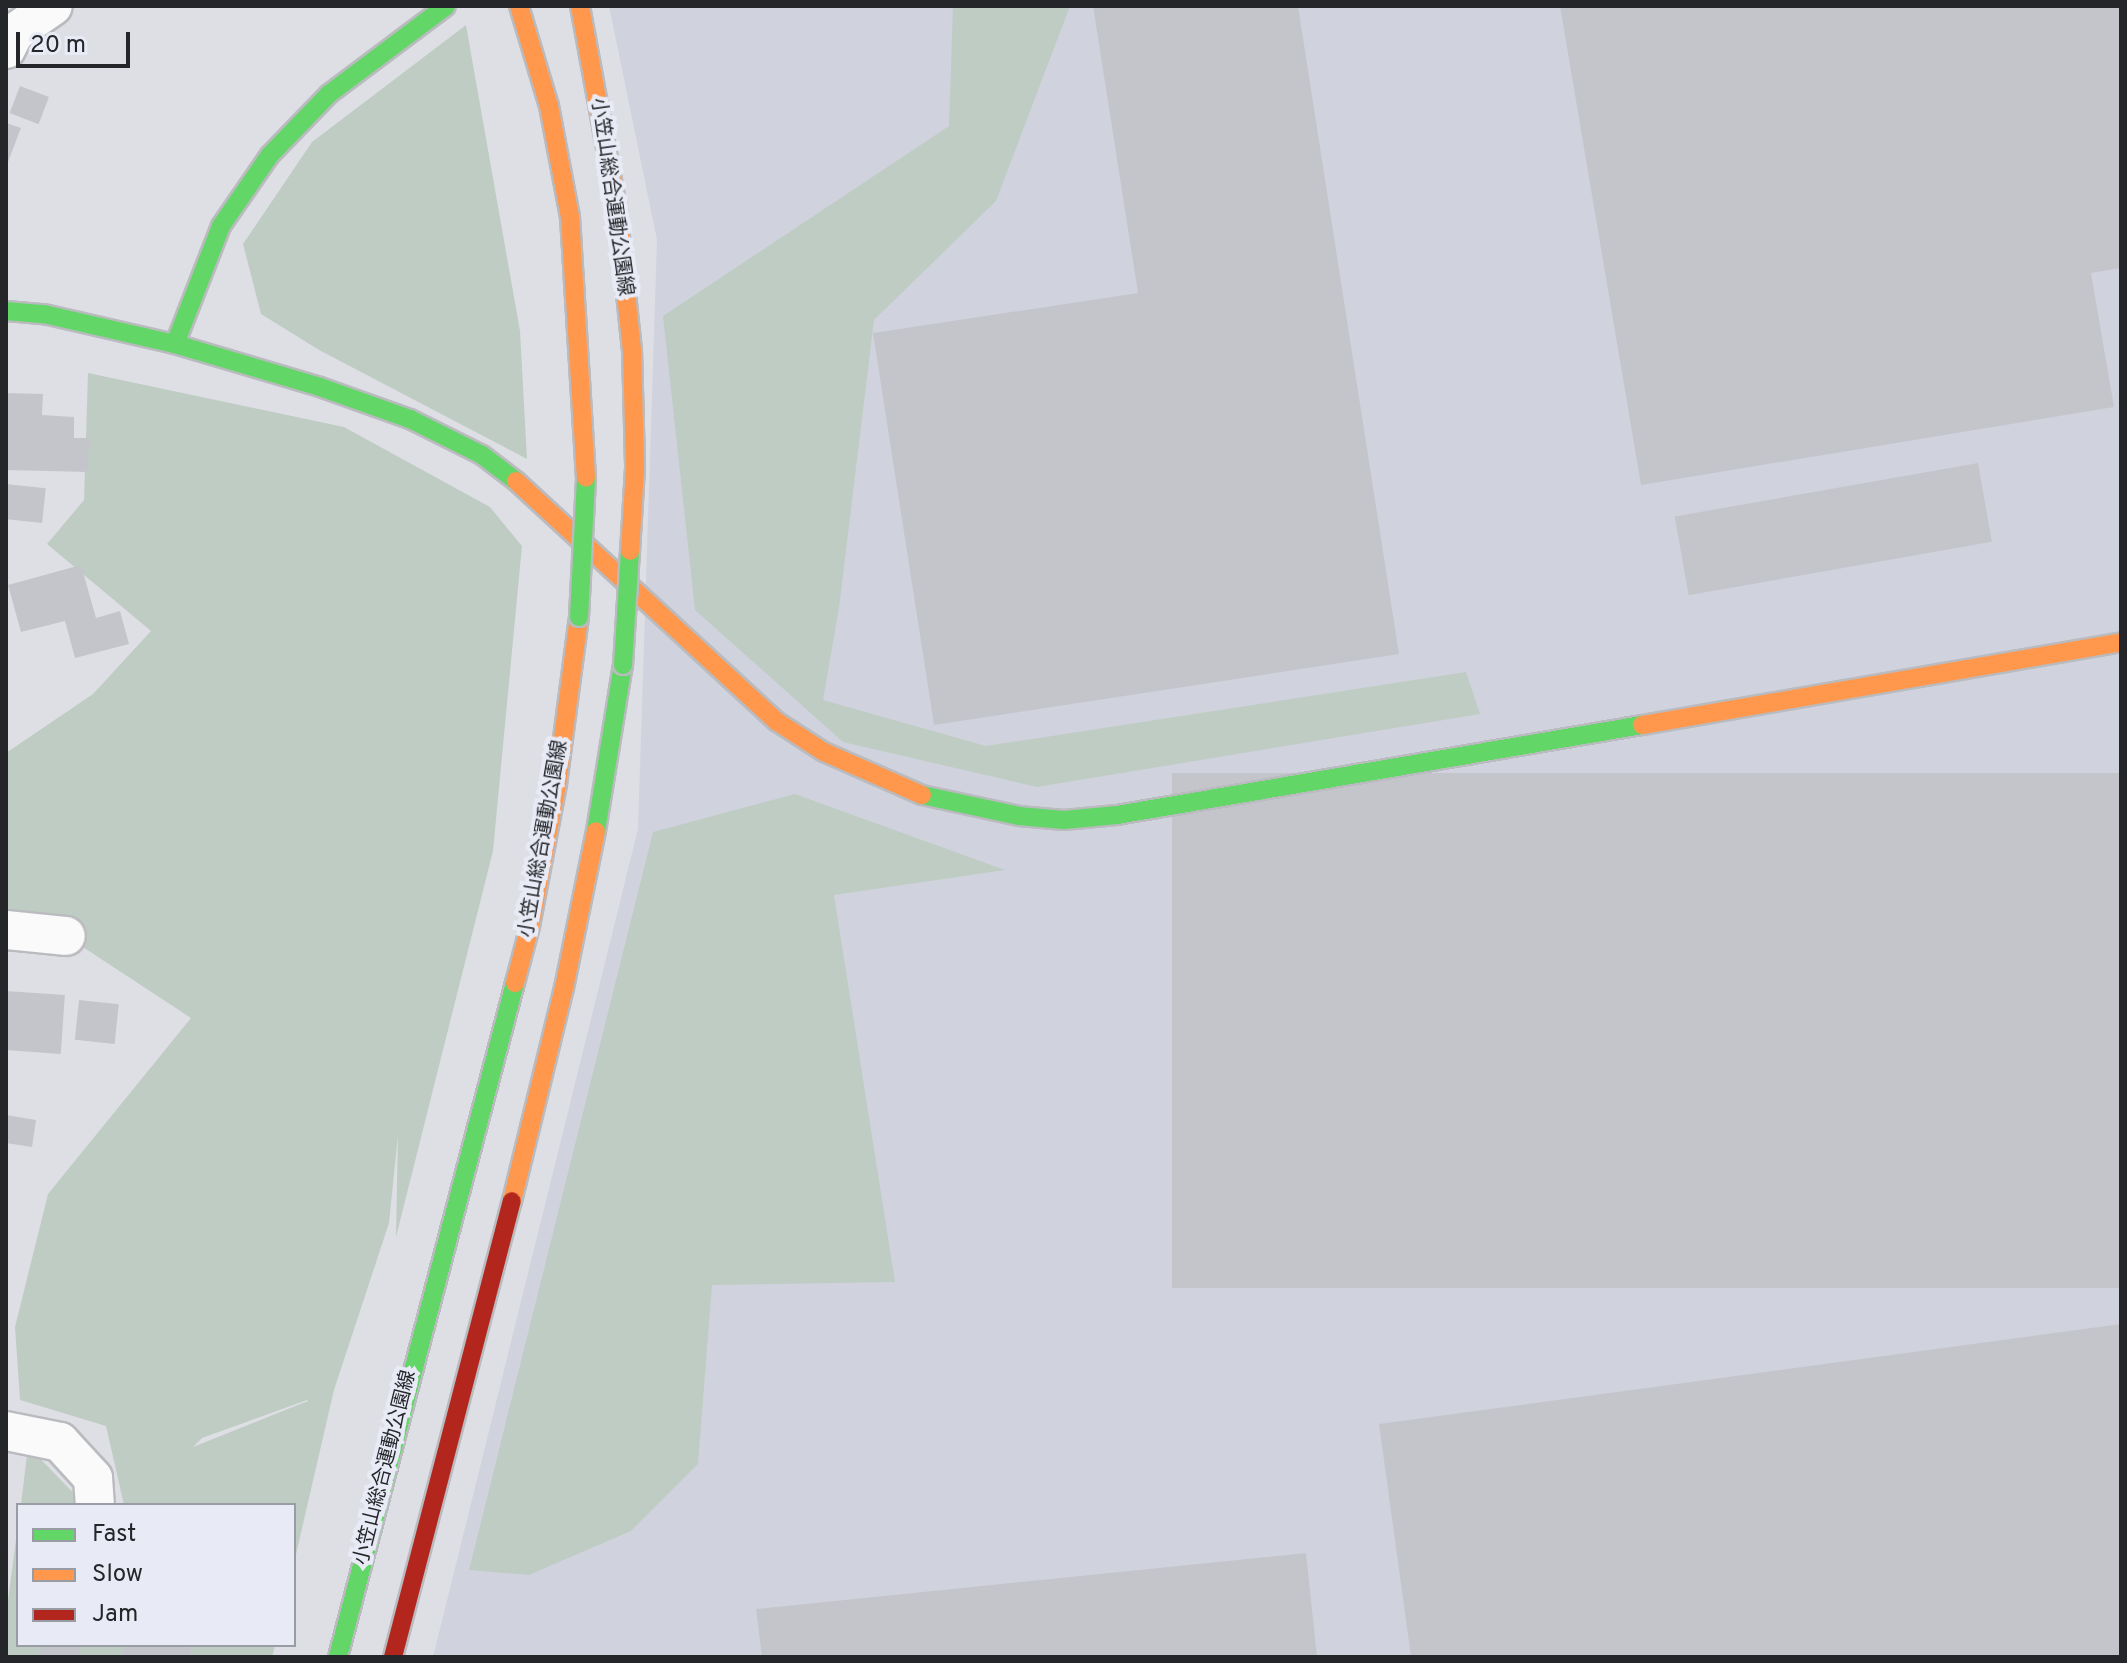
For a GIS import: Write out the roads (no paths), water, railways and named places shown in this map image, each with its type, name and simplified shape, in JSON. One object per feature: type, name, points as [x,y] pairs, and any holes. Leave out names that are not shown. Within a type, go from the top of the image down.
[{"type":"main road","points":[[175,344],[221,226],[270,155],[329,94],[446,6]]},
{"type":"main road","name":"小笠山総合運動公園線","points":[[338,1657],[428,1303],[530,926],[557,784],[579,617],[587,458],[570,217],[549,106],[519,6]]},
{"type":"main road","name":"小笠山総合運動公園線","points":[[393,1657],[484,1316],[564,988],[598,822],[623,665],[635,468],[632,350],[617,208],[580,6]]},
{"type":"main road","points":[[6,311],[44,314],[175,344],[320,387],[410,419],[482,455],[536,497],[776,721],[824,752],[913,793],[1019,816],[1064,820],[1117,815],[2121,642]]},
{"type":"street","points":[[6,49],[14,33],[53,6]]},
{"type":"street","points":[[6,930],[66,936]]},
{"type":"street","points":[[6,1431],[60,1442],[93,1478],[95,1503]]}]
